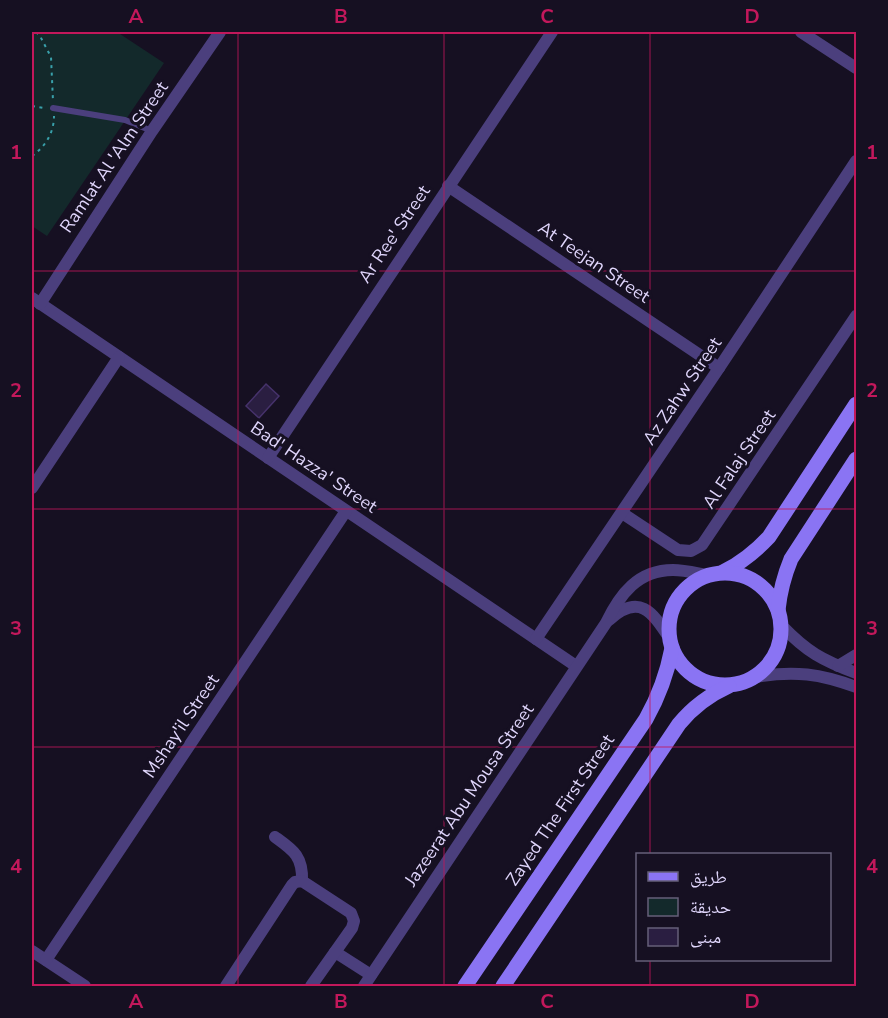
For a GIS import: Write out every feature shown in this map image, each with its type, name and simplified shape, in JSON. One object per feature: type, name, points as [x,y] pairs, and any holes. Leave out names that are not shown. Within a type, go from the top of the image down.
[{"type":"main road","points":[[729,686],[699,679],[683,666],[671,644],[669,621],[674,604],[691,584],[707,575],[723,572],[748,558],[769,537],[856,404]]},
{"type":"main road","points":[[778,610],[784,575],[791,559],[856,459]]},
{"type":"main road","points":[[507,983],[679,724],[701,701],[714,693],[756,677],[771,663],[776,654],[780,645],[782,626],[774,601],[761,585],[743,575],[723,572]]},
{"type":"main road","name":"Zayed The First Street","points":[[465,987],[646,719],[656,702],[669,667],[671,644]]},
{"type":"street","name":"Ramlat Al 'Alm Street","points":[[36,301],[220,32]]},
{"type":"street","name":"Ar Ree' Street","points":[[268,458],[552,32]]},
{"type":"street","points":[[801,32],[856,68]]},
{"type":"street","name":"Az Zahw Street","points":[[536,639],[856,160]]},
{"type":"street","name":"At Teejan Street","points":[[448,186],[719,368]]},
{"type":"street","name":"Bad' Hazza' Street","points":[[36,301],[576,666]]},
{"type":"street","name":"Al Falaj Street","points":[[622,513],[678,550],[691,551],[702,545],[856,316]]},
{"type":"street","points":[[32,488],[119,357]]},
{"type":"street","name":"Mshay'il Street","points":[[46,960],[346,511]]},
{"type":"street","name":"Jazeerat Abu Mousa Street","points":[[364,987],[606,623],[622,594],[633,583],[658,572],[672,570],[707,575]]},
{"type":"street","name":"Jazeerat Abu Mousa Street","points":[[606,623],[626,608],[642,607],[659,623],[671,644]]},
{"type":"street","points":[[782,626],[804,648],[815,655],[856,673]]},
{"type":"street","points":[[838,666],[856,655]]},
{"type":"street","points":[[756,677],[783,673],[809,674],[827,677],[856,687]]},
{"type":"street","points":[[275,837],[294,851],[301,866],[302,881]]},
{"type":"street","points":[[226,987],[292,885],[302,881],[349,911],[354,921],[352,928],[311,987]]},
{"type":"street","points":[[32,951],[85,987]]},
{"type":"street","points":[[335,952],[371,975]]},
{"type":"lane","points":[[53,108],[125,120],[152,131]]},
{"type":"path","points":[[32,156],[50,137],[54,121],[51,57],[36,32]]},
{"type":"path","points":[[32,106],[53,108]]},
{"type":"green space","points":[[32,32],[117,32],[164,63],[47,236],[32,226]]},
{"type":"building","points":[[266,384],[279,396],[259,418],[246,406]]}]
